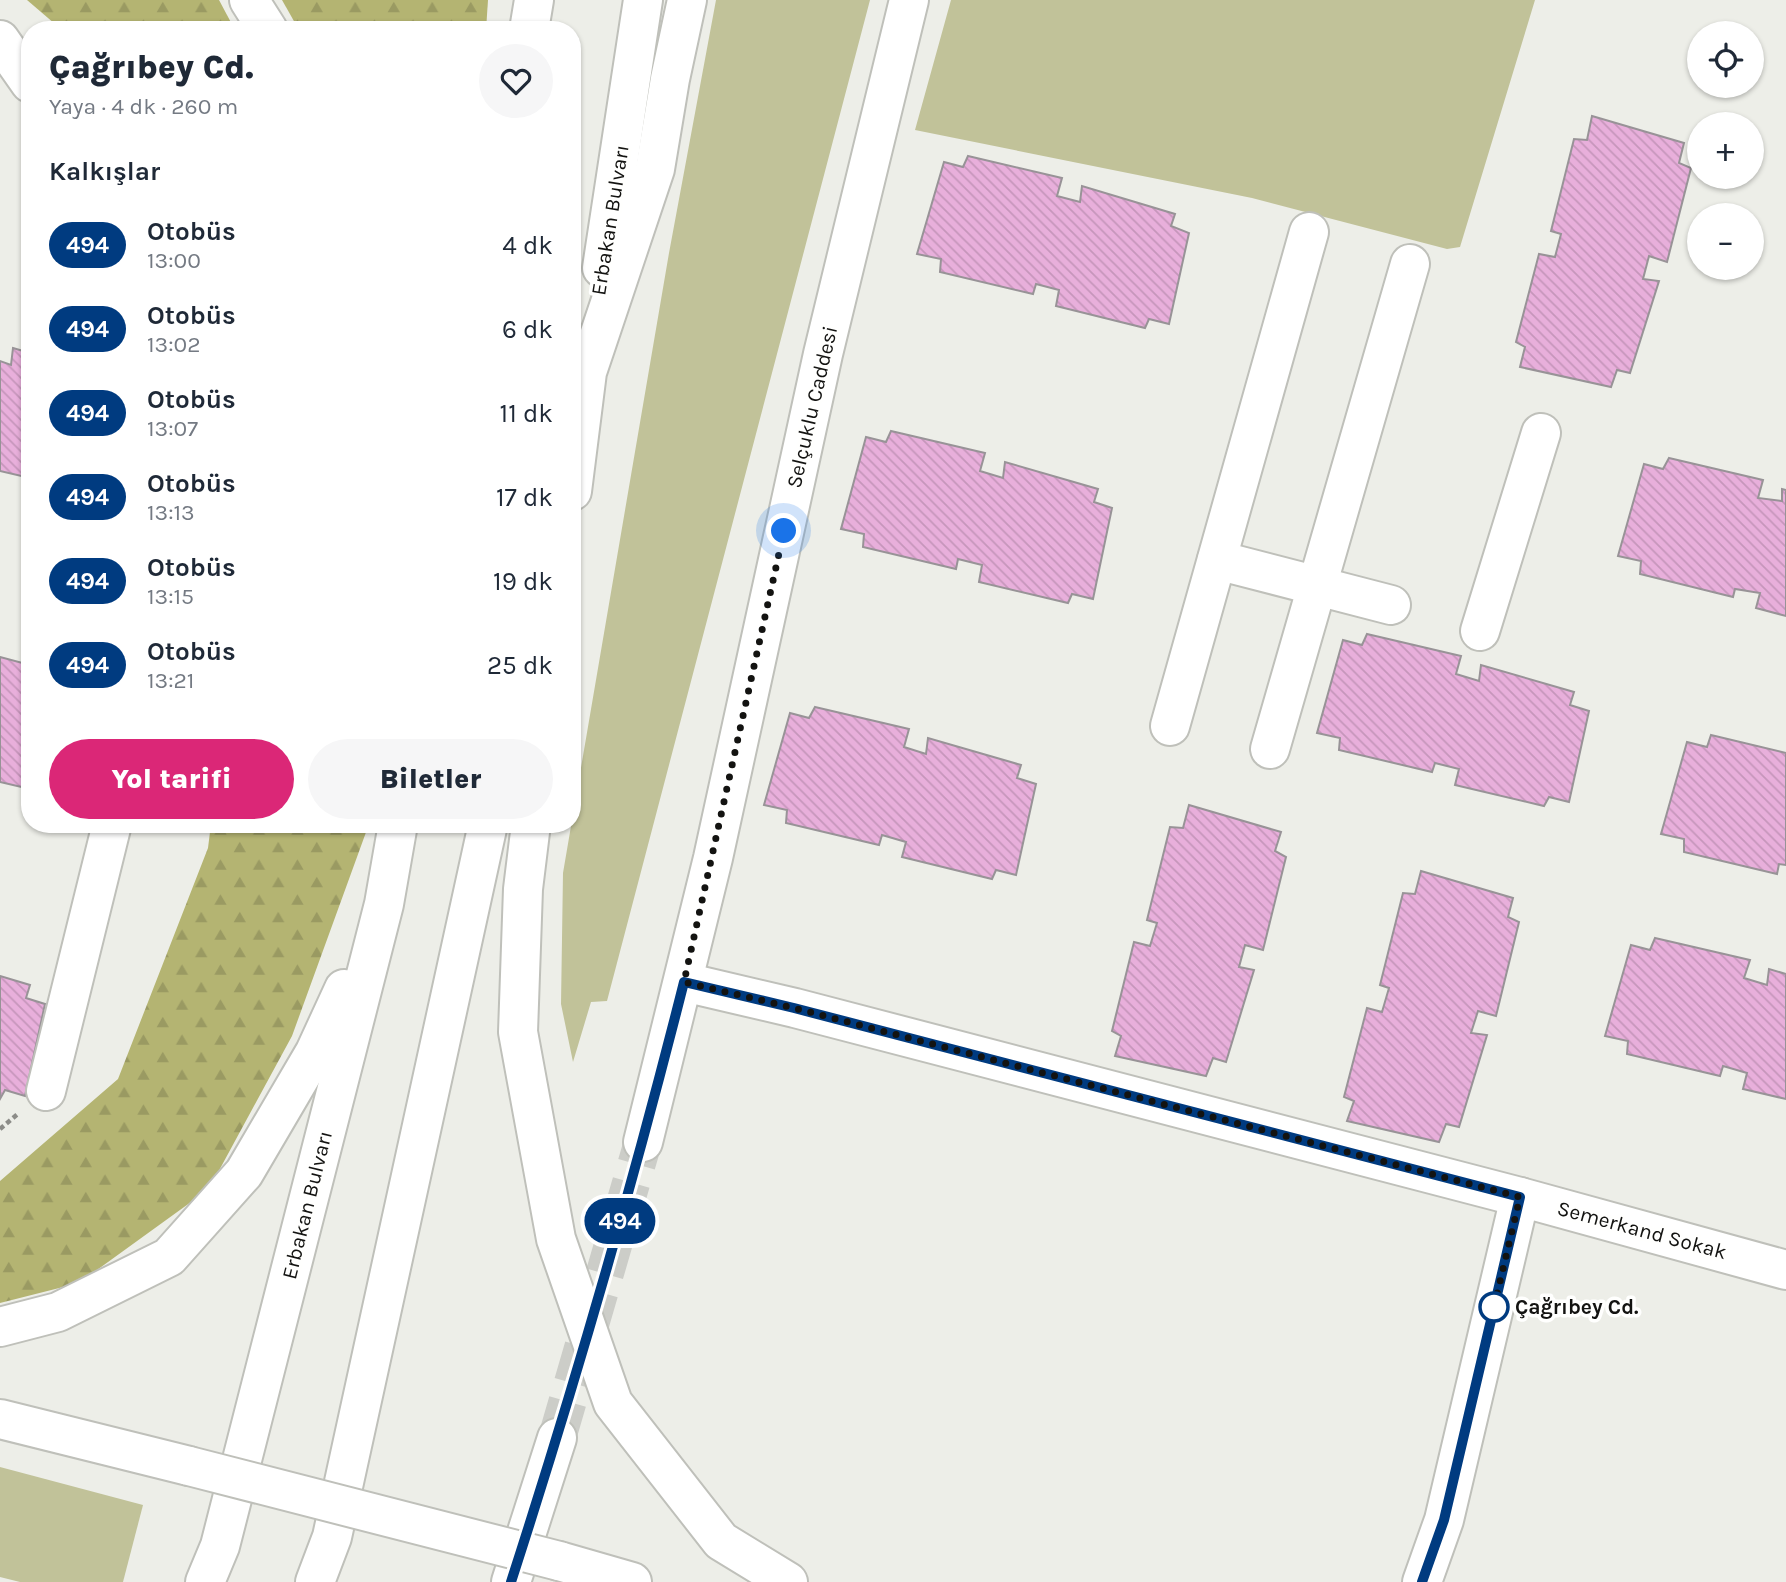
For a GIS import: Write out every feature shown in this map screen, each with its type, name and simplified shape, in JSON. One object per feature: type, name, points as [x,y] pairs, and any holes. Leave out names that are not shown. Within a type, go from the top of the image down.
[{"type":"main road","points":[[249,0],[262,21]]},
{"type":"main road","points":[[530,21],[534,0]]},
{"type":"main road","name":"Erbakan Bulvarı","points":[[581,399],[643,0]]},
{"type":"main road","points":[[581,420],[587,372],[655,169],[687,0]]},
{"type":"main road","name":"Selçuklu Caddesi","points":[[643,1142],[684,982],[823,354],[909,0]]},
{"type":"main road","points":[[0,40],[21,70]]},
{"type":"main road","points":[[1170,726],[1309,232]]},
{"type":"main road","points":[[1270,749],[1410,264]]},
{"type":"main road","points":[[1480,631],[1541,433]]},
{"type":"main road","points":[[1217,561],[1391,605]]},
{"type":"main road","points":[[47,1091],[110,833]]},
{"type":"main road","points":[[0,1327],[58,1312],[169,1257],[244,1173],[315,1052],[384,904],[386,833]]},
{"type":"main road","name":"Erbakan Bulvarı","points":[[205,1582],[220,1546],[384,904],[396,833]]},
{"type":"main road","points":[[315,1582],[332,1537],[486,833]]},
{"type":"main road","points":[[530,833],[523,889],[518,1032],[556,1239],[613,1403],[721,1541],[788,1582]]},
{"type":"main road","name":"Semerkand Sokak","points":[[684,982],[794,1008],[1520,1197],[1786,1270]]},
{"type":"main road","points":[[1422,1582],[1444,1520],[1520,1197]]},
{"type":"main road","points":[[0,1419],[559,1561],[632,1582]]},
{"type":"main road","points":[[511,1582],[557,1438]]},
{"type":"main road","points":[[1438,1582],[1444,1520]]},
{"type":"green space","points":[[27,0],[219,0],[230,21],[52,21]]},
{"type":"green space","points":[[282,0],[488,0],[487,21],[294,21]]},
{"type":"green space","points":[[716,0],[870,0],[607,1001],[591,1002],[573,1062],[561,1004],[563,873],[570,833],[581,833],[581,768],[669,253]]},
{"type":"green space","points":[[951,0],[1535,0],[1460,247],[1447,249],[1252,198],[915,130]]},
{"type":"green space","points":[[210,833],[366,833],[292,1036],[209,1189],[79,1283],[0,1303],[0,1181],[118,1079],[208,848]]},
{"type":"green space","points":[[0,1467],[143,1505],[123,1582],[20,1582],[0,1577]]},
{"type":"building","points":[[1592,116],[1684,143],[1679,163],[1687,166],[1687,184],[1667,262],[1649,256],[1643,279],[1659,281],[1630,373],[1617,370],[1611,387],[1520,367],[1525,347],[1516,342],[1539,254],[1555,257],[1561,234],[1551,231],[1574,139],[1587,140]]},
{"type":"building","points":[[968,156],[1062,178],[1057,196],[1080,202],[1082,186],[1175,214],[1171,226],[1189,233],[1169,324],[1149,319],[1145,328],[1056,306],[1059,290],[1036,284],[1033,294],[940,272],[941,259],[917,254],[944,162],[963,167]]},
{"type":"building","points":[[13,348],[21,350],[21,476],[0,471],[0,361],[11,365]]},
{"type":"building","points":[[891,431],[985,453],[980,471],[1003,478],[1005,462],[1098,489],[1094,502],[1112,508],[1093,599],[1072,594],[1068,603],[979,582],[982,565],[958,559],[956,569],[863,547],[864,534],[841,529],[866,437],[886,442]]},
{"type":"building","points":[[1669,458],[1763,480],[1758,498],[1782,501],[1782,489],[1786,490],[1786,616],[1756,608],[1760,593],[1735,589],[1733,597],[1640,574],[1641,561],[1618,556],[1644,464],[1663,469]]},
{"type":"building","points":[[1367,634],[1461,656],[1456,674],[1479,681],[1481,665],[1574,692],[1570,705],[1589,711],[1569,802],[1549,797],[1544,806],[1455,785],[1459,769],[1435,763],[1432,772],[1339,750],[1340,738],[1317,733],[1343,640],[1362,645]]},
{"type":"building","points":[[0,657],[21,663],[21,787],[0,782]]},
{"type":"building","points":[[815,707],[909,729],[904,747],[926,754],[928,738],[1021,765],[1017,778],[1036,784],[1016,875],[996,870],[992,879],[902,857],[906,842],[882,835],[879,845],[786,823],[787,810],[764,805],[790,713],[809,718]]},
{"type":"building","points":[[1711,735],[1786,753],[1786,865],[1779,864],[1777,874],[1684,852],[1684,839],[1661,834],[1687,742],[1707,747]]},
{"type":"building","points":[[1189,805],[1281,832],[1275,851],[1286,857],[1263,950],[1245,945],[1239,967],[1254,970],[1226,1062],[1213,1058],[1206,1076],[1115,1056],[1121,1036],[1112,1031],[1134,942],[1150,946],[1157,923],[1147,920],[1170,827],[1183,828]]},
{"type":"building","points":[[1421,871],[1513,898],[1508,917],[1519,922],[1496,1016],[1478,1011],[1471,1033],[1487,1035],[1459,1127],[1446,1124],[1439,1142],[1347,1121],[1354,1101],[1344,1097],[1367,1008],[1382,1012],[1389,988],[1380,985],[1403,893],[1415,894]]},
{"type":"building","points":[[1655,938],[1750,960],[1744,978],[1767,985],[1769,969],[1786,974],[1786,1099],[1743,1089],[1747,1073],[1723,1066],[1720,1076],[1627,1054],[1628,1041],[1605,1036],[1631,945],[1650,950]]},
{"type":"building","points":[[0,976],[30,985],[26,998],[45,1004],[25,1096],[5,1090],[0,1099]]},
{"type":"tunnel","points":[[557,1438],[643,1142]]},
{"type":"bus line","name":"494","points":[[511,1582],[557,1438],[643,1142],[684,982],[794,1008],[1520,1197],[1444,1520],[1422,1582]]},
{"type":"place","name":"Çağrıbey Cd.","points":[[1494,1307]]},
{"type":"route","points":[[784,531],[684,982],[794,1008],[1520,1197],[1494,1307]]}]
